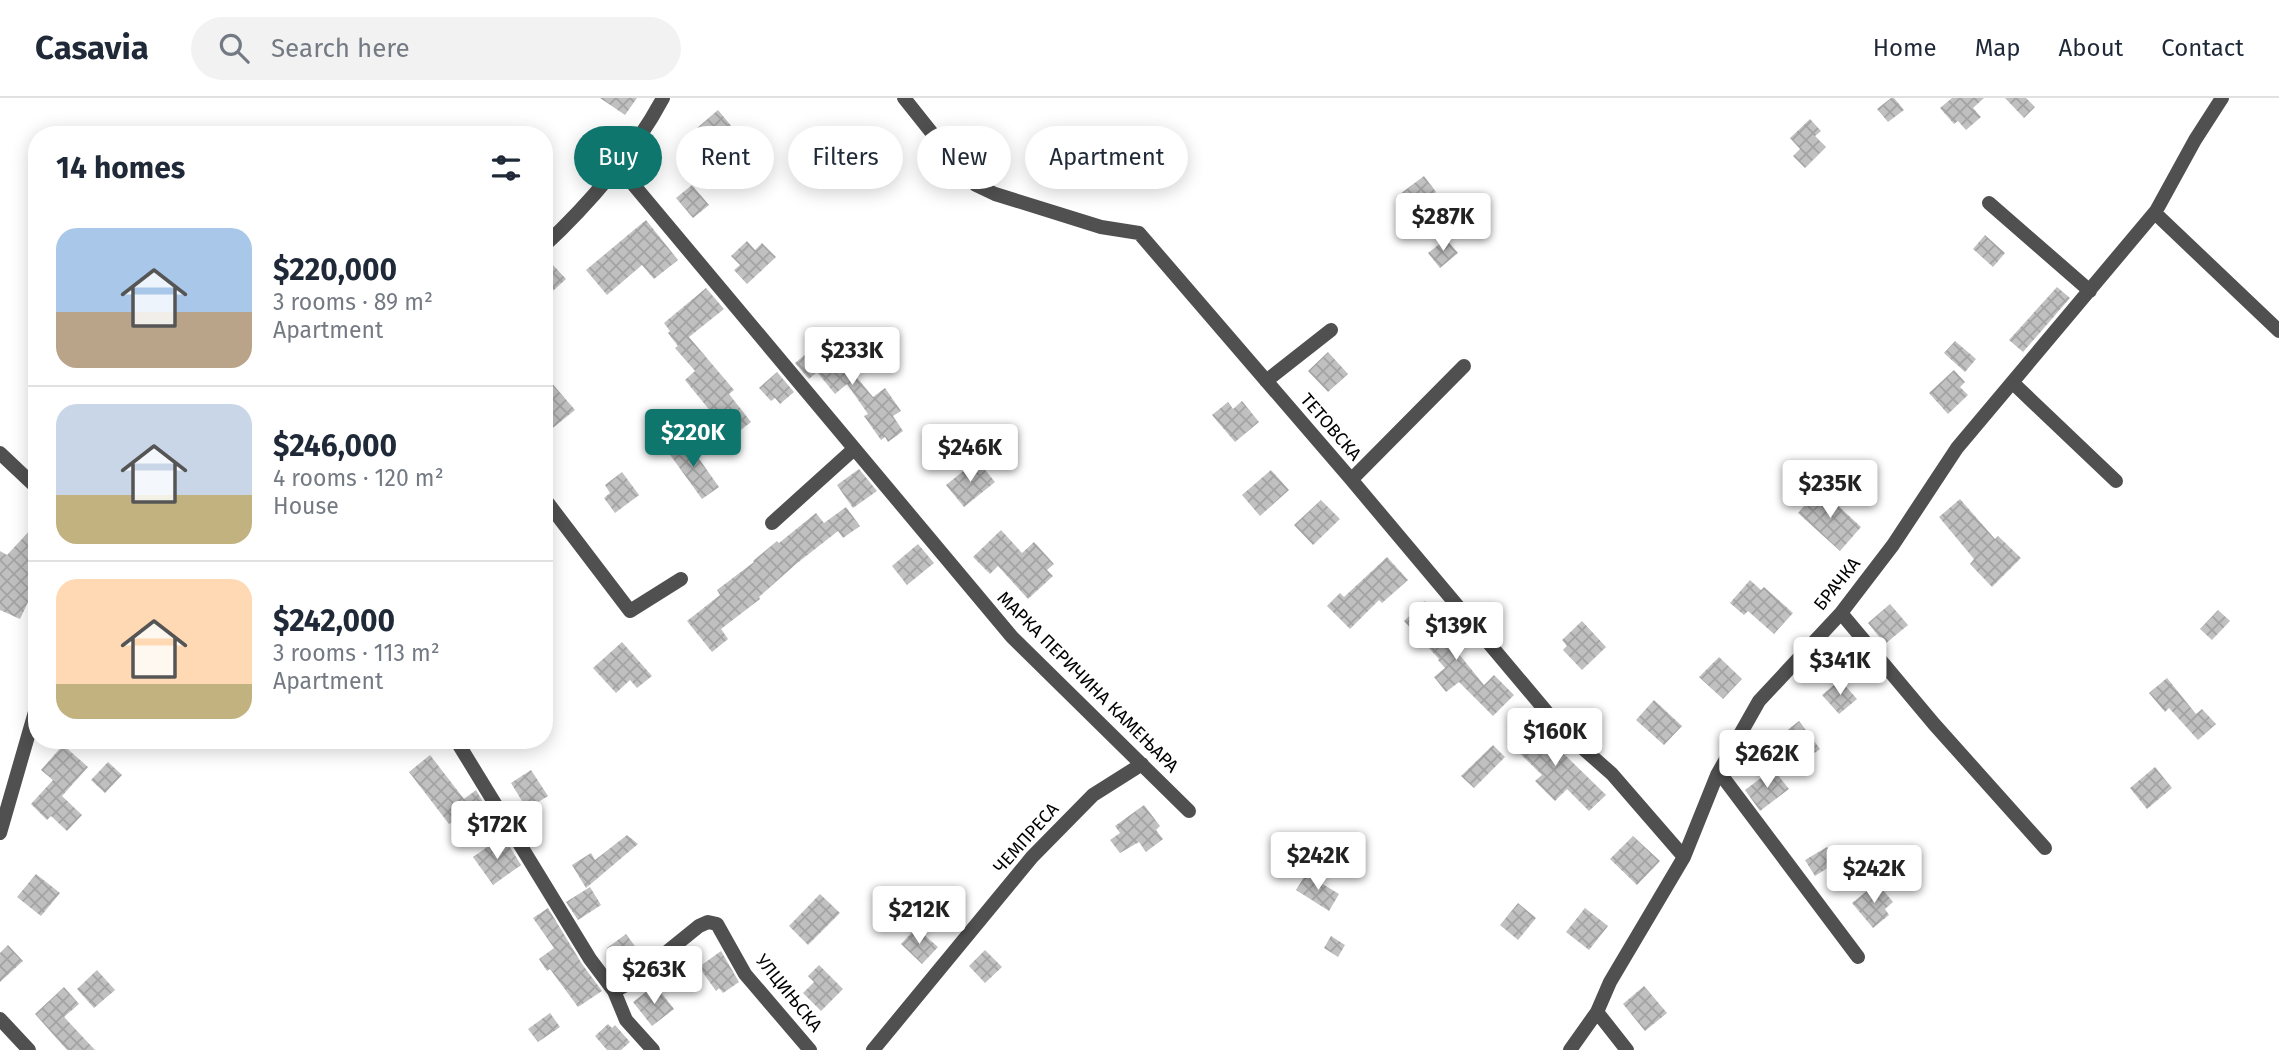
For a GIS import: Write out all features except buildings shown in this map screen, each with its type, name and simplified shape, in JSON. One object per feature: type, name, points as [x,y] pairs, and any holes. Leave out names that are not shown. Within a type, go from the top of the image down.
[{"type":"street","points":[[646,126],[663,98]]},
{"type":"street","name":"ТЕТОВСКА","points":[[904,98],[976,185],[995,194],[1101,227],[1139,233],[1352,479],[1562,729],[1612,774],[1684,857]]},
{"type":"street","name":"БРАЧКА","points":[[1570,1050],[1597,1012],[1610,982],[1684,857],[1719,772],[1759,701],[1841,613],[1893,545],[1957,448],[2155,213],[2195,140],[2222,98]]},
{"type":"street","points":[[553,237],[596,189]]},
{"type":"street","name":"МАРКА ПЕРИЧИНА КАМЕЊАРА","points":[[637,189],[1012,637],[1189,811]]},
{"type":"street","points":[[1989,203],[2090,290]]},
{"type":"street","points":[[2155,213],[2279,331]]},
{"type":"street","points":[[1266,382],[1331,330]]},
{"type":"street","points":[[1352,479],[1464,366]]},
{"type":"street","points":[[2013,383],[2116,481]]},
{"type":"street","points":[[772,523],[854,449]]},
{"type":"street","points":[[0,453],[28,479]]},
{"type":"street","points":[[553,510],[631,611],[681,579]]},
{"type":"street","points":[[1841,613],[1934,724],[2045,848]]},
{"type":"street","points":[[0,833],[28,736]]},
{"type":"street","points":[[462,749],[590,959],[614,990],[626,1020],[653,1050]]},
{"type":"street","name":"ЧЕМПРЕСА","points":[[873,1050],[1032,857],[1093,795],[1142,764]]},
{"type":"street","points":[[1719,772],[1858,957]]},
{"type":"street","name":"УЛЦИЊСКА","points":[[614,990],[626,985],[699,926],[708,922],[717,924],[745,974],[810,1050]]},
{"type":"street","points":[[1597,1012],[1627,1050]]},
{"type":"street","points":[[0,1019],[29,1050]]}]
